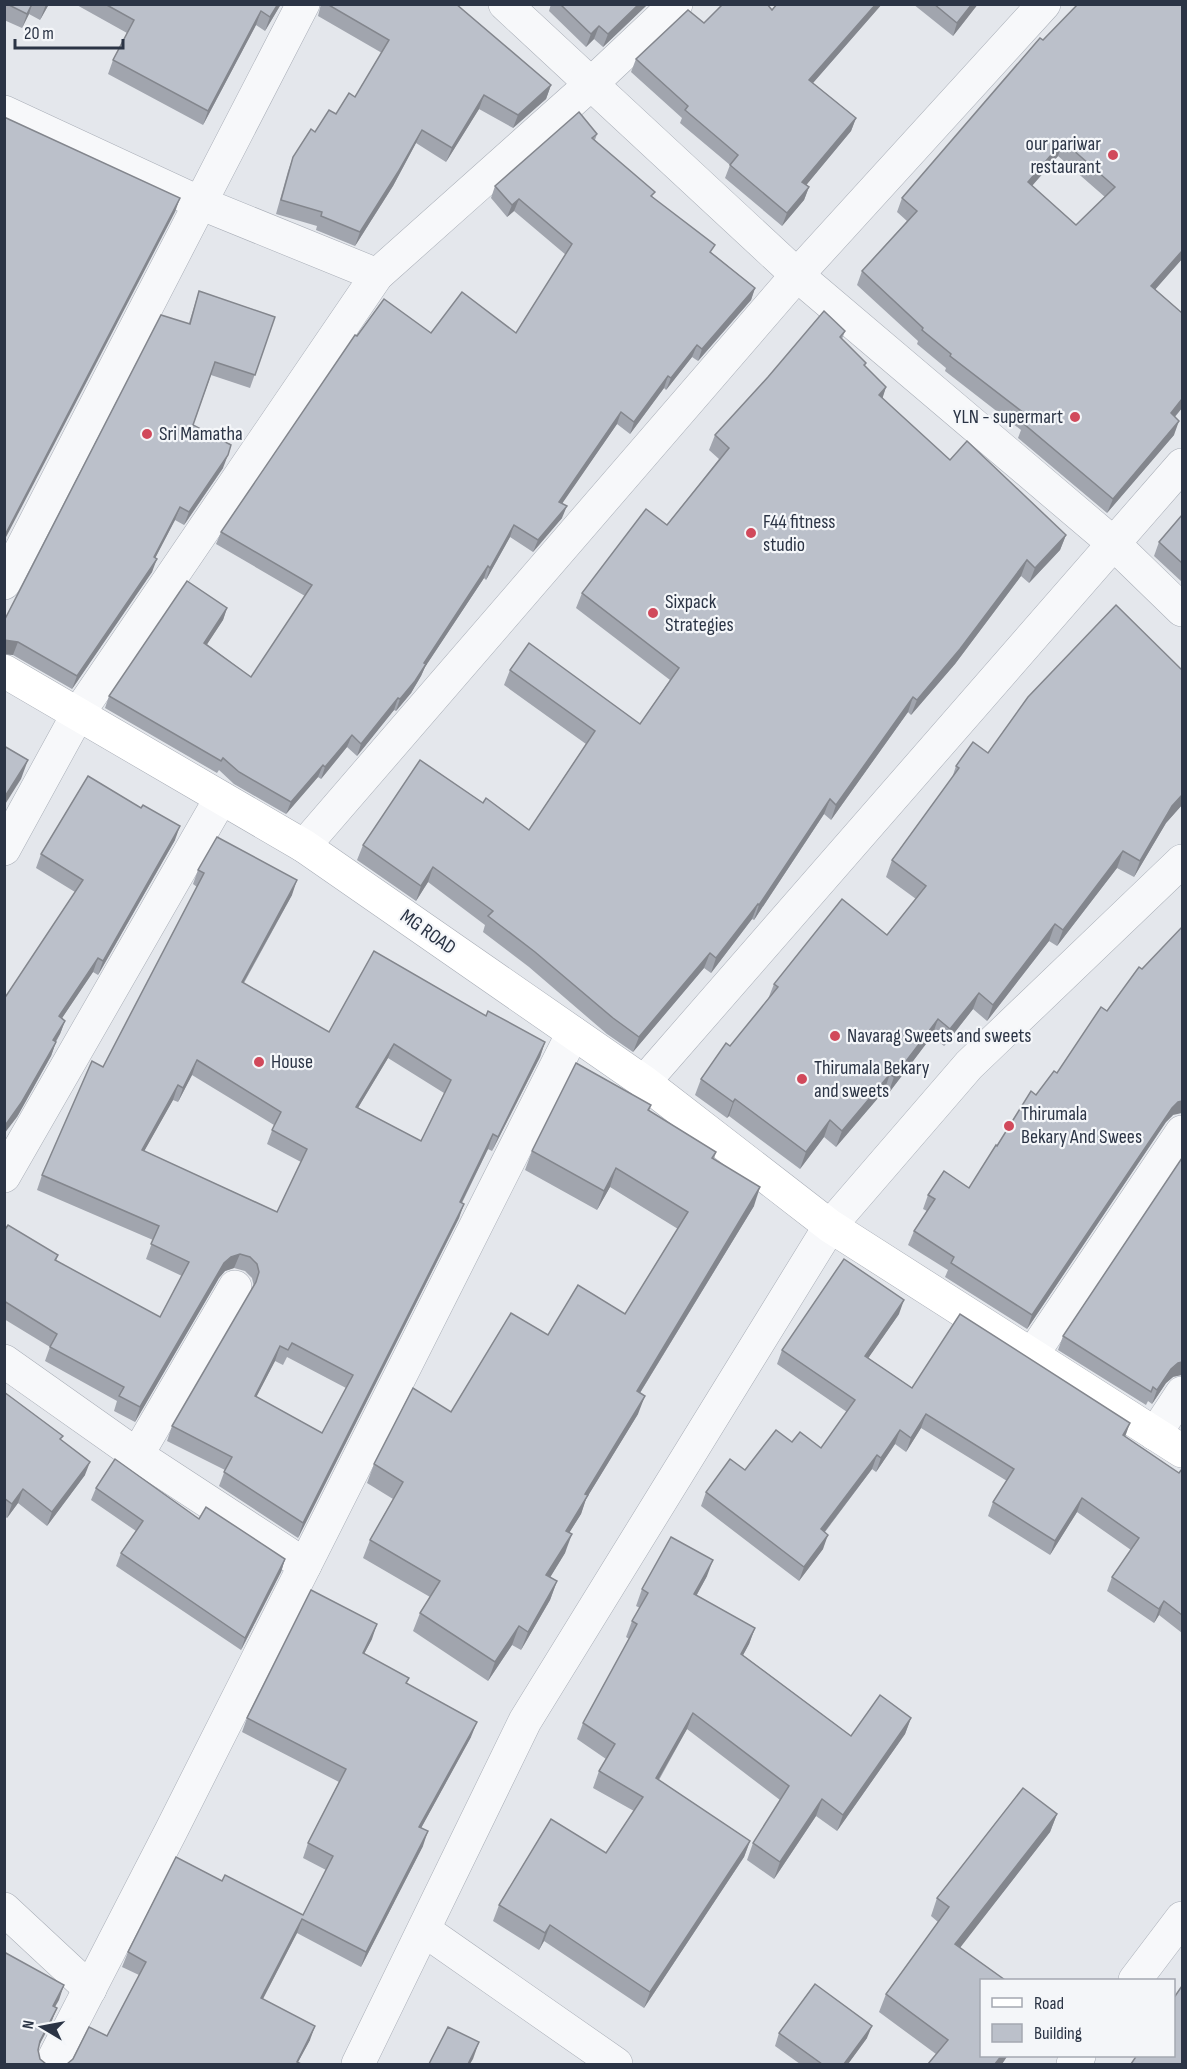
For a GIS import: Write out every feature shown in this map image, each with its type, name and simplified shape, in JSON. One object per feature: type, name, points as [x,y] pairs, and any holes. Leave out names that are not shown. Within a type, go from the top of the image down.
[{"type":"main road","name":"MG ROAD","points":[[4,671],[304,846],[644,1082],[830,1226],[1182,1451]]},
{"type":"street","points":[[4,583],[303,4]]},
{"type":"street","points":[[505,4],[797,275],[1113,543],[1182,610]]},
{"type":"street","points":[[4,849],[78,714],[377,275],[591,84],[676,4]]},
{"type":"street","points":[[304,846],[797,275],[1044,4]]},
{"type":"street","points":[[4,112],[200,203],[377,275]]},
{"type":"street","points":[[644,1082],[1182,465]]},
{"type":"street","points":[[4,1176],[221,798]]},
{"type":"street","points":[[358,2064],[525,1721],[830,1226],[969,1065],[1178,874]]},
{"type":"street","points":[[51,2064],[573,1033]]},
{"type":"street","points":[[1032,1355],[1182,1132]]},
{"type":"street","points":[[137,1455],[235,1287]]},
{"type":"street","points":[[4,1361],[137,1455],[305,1566]]},
{"type":"street","points":[[1155,1434],[1182,1393]]},
{"type":"street","points":[[4,1909],[90,1989]]},
{"type":"street","points":[[1136,1979],[1182,1918]]},
{"type":"street","points":[[424,1930],[616,2064]]},
{"type":"building","points":[[7,4],[32,4],[27,14]]},
{"type":"building","points":[[105,4],[278,4],[270,17],[261,11],[208,111],[113,60],[134,20]]},
{"type":"building","points":[[327,4],[456,4],[551,85],[518,115],[484,95],[452,148],[422,130],[360,232],[321,216],[322,212],[281,200],[293,157],[311,129],[315,132],[329,110],[336,114],[349,93],[355,97],[389,40]]},
{"type":"building","points":[[560,4],[639,4],[608,34],[599,26],[591,34]]},
{"type":"building","points":[[723,4],[767,4],[772,10],[777,4],[876,4],[809,80],[856,118],[802,182],[809,187],[787,213],[730,165],[738,155],[685,110],[688,106],[636,59],[688,10],[704,23]]},
{"type":"building","points":[[934,4],[972,4],[957,23]]},
{"type":"building","points":[[1078,4],[1182,4],[1182,251],[1151,286],[1182,313],[1182,399],[1171,413],[1179,421],[1113,499],[1024,424],[1029,417],[950,356],[951,354],[922,330],[923,328],[862,271],[917,211],[902,198],[1040,38],[1043,40]],"holes":[[[1063,141],[1115,187],[1076,225],[1028,182]]]},
{"type":"building","points":[[579,112],[597,134],[592,138],[655,192],[651,196],[715,245],[710,252],[755,288],[702,349],[697,345],[671,378],[668,376],[634,422],[621,412],[559,502],[567,506],[538,540],[514,525],[490,568],[488,566],[424,663],[426,664],[415,681],[400,699],[398,698],[361,744],[352,735],[291,802],[239,772],[223,758],[221,761],[109,696],[187,581],[227,608],[204,643],[251,677],[312,585],[221,532],[355,335],[357,336],[384,299],[431,333],[462,292],[516,333],[572,244],[519,199],[512,205],[495,186]]},
{"type":"building","points":[[4,117],[180,198],[4,537]]},
{"type":"building","points":[[199,291],[275,317],[255,375],[215,362],[193,425],[231,445],[228,455],[189,512],[180,507],[154,557],[157,559],[77,676],[18,642],[4,640],[4,621],[161,315],[190,324]]},
{"type":"building","points":[[824,311],[845,331],[840,337],[886,387],[879,395],[950,460],[967,441],[1066,535],[1035,568],[1027,560],[960,649],[917,700],[913,697],[836,805],[830,799],[759,905],[716,958],[710,953],[639,1037],[488,916],[493,911],[433,867],[421,886],[363,845],[420,760],[483,803],[486,798],[529,830],[595,731],[510,670],[529,643],[640,724],[679,668],[582,593],[646,509],[667,525],[729,448],[715,435]]},
{"type":"building","points":[[1182,515],[1182,563],[1159,542]]},
{"type":"building","points":[[1116,605],[1182,670],[1182,795],[1172,806],[1140,861],[1123,851],[1063,930],[1055,924],[993,1005],[979,993],[950,1029],[938,1019],[894,1077],[890,1074],[842,1131],[830,1120],[806,1152],[735,1099],[733,1102],[701,1079],[726,1043],[730,1046],[778,987],[774,984],[842,899],[887,935],[926,886],[892,860],[959,768],[956,766],[973,742],[988,753],[1028,697]]},
{"type":"building","points":[[4,746],[28,760],[4,798]]},
{"type":"building","points":[[88,776],[141,808],[143,805],[180,826],[103,961],[98,958],[59,1016],[65,1021],[53,1040],[56,1042],[21,1103],[4,1127],[4,999],[83,880],[41,854]]},
{"type":"building","points":[[217,837],[297,880],[242,982],[329,1032],[374,951],[486,1016],[488,1011],[545,1042],[498,1137],[493,1134],[460,1202],[464,1204],[303,1523],[224,1472],[232,1457],[172,1426],[256,1282],[259,1272],[257,1264],[250,1257],[240,1254],[224,1263],[140,1407],[119,1396],[124,1387],[50,1347],[57,1334],[4,1301],[4,1231],[8,1225],[58,1255],[55,1260],[160,1317],[189,1262],[151,1244],[159,1226],[42,1175],[92,1061],[103,1067],[204,873],[198,870]],"holes":[[[394,1044],[451,1080],[421,1141],[356,1107]],[[197,1060],[281,1112],[272,1130],[307,1149],[277,1212],[142,1150],[178,1085],[183,1088]],[[292,1343],[353,1375],[322,1433],[255,1396],[280,1346],[288,1350]]]},
{"type":"building","points":[[1182,927],[1182,1101],[1172,1108],[1032,1315],[951,1263],[954,1257],[914,1231],[935,1199],[928,1195],[944,1171],[969,1188],[1031,1091],[1036,1095],[1054,1071],[1057,1073],[1101,1007],[1107,1011],[1139,967],[1142,969]]},
{"type":"building","points":[[576,1063],[651,1105],[648,1110],[716,1152],[712,1158],[760,1187],[637,1391],[645,1396],[585,1494],[588,1495],[566,1531],[572,1534],[546,1575],[557,1581],[528,1632],[519,1626],[495,1662],[420,1613],[440,1581],[370,1540],[403,1482],[374,1464],[413,1388],[451,1412],[511,1313],[548,1335],[578,1285],[625,1314],[688,1212],[616,1168],[604,1191],[532,1151]]},
{"type":"building","points":[[1182,1158],[1182,1362],[1171,1369],[1157,1390],[1153,1387],[1151,1392],[1063,1336]]},
{"type":"building","points":[[844,1259],[904,1300],[865,1356],[912,1388],[960,1314],[1130,1423],[1123,1435],[1179,1473],[1182,1469],[1182,1615],[1164,1601],[1159,1609],[1112,1577],[1139,1538],[1082,1498],[1055,1541],[993,1502],[1014,1469],[926,1414],[911,1438],[900,1430],[881,1458],[877,1455],[821,1529],[828,1535],[804,1567],[706,1492],[730,1459],[745,1470],[776,1430],[792,1442],[800,1432],[821,1448],[855,1400],[782,1350]]},
{"type":"building","points":[[4,1392],[63,1436],[60,1439],[90,1462],[52,1512],[23,1489],[12,1504],[4,1498]]},
{"type":"building","points":[[115,1459],[199,1519],[206,1507],[285,1559],[245,1638],[121,1553],[143,1521],[96,1488]]},
{"type":"building","points":[[671,1537],[713,1560],[694,1594],[755,1628],[741,1654],[851,1736],[880,1695],[911,1718],[843,1815],[822,1799],[780,1862],[753,1843],[789,1786],[693,1713],[656,1778],[750,1841],[650,1992],[550,1925],[545,1933],[499,1905],[551,1819],[606,1853],[643,1797],[599,1771],[615,1744],[583,1723],[637,1624],[632,1621],[648,1593],[642,1589]]},
{"type":"building","points":[[311,1590],[377,1624],[363,1653],[409,1678],[406,1683],[477,1722],[419,1827],[428,1831],[366,1952],[302,1919],[261,1998],[315,2026],[297,2062],[301,2064],[67,2064],[73,2059],[89,2027],[107,2036],[146,1962],[128,1952],[176,1857],[222,1881],[225,1875],[303,1915],[333,1856],[308,1843],[346,1769],[247,1718]]},
{"type":"building","points":[[1023,1788],[1057,1814],[955,1944],[1004,1979],[980,1979],[980,2057],[1000,2057],[995,2064],[928,2064],[948,2040],[886,1994],[949,1907],[937,1898]]},
{"type":"building","points":[[4,1952],[64,1985],[53,2006],[57,2008],[40,2041],[38,2050],[40,2059],[46,2064],[4,2064]]},
{"type":"building","points":[[815,1984],[872,2026],[844,2064],[822,2064],[779,2033]]},
{"type":"building","points":[[1182,1986],[1182,2064],[1131,2064],[1136,2057],[1175,2057],[1175,1996]]},
{"type":"building","points":[[448,2027],[479,2042],[468,2064],[429,2064]]},
{"type":"place","name":"our pariwar restaurant","points":[[1113,155]]},
{"type":"place","name":"YLN - supermart","points":[[1075,417]]},
{"type":"place","name":"Sri Mamatha","points":[[147,434]]},
{"type":"place","name":"F44 fitness studio","points":[[751,533]]},
{"type":"place","name":"Sixpack Strategies","points":[[653,613]]},
{"type":"place","name":"Navarag Sweets and sweets","points":[[835,1036]]},
{"type":"place","name":"House","points":[[259,1062]]},
{"type":"place","name":"Thirumala Bekary and sweets","points":[[802,1079]]},
{"type":"place","name":"Thirumala Bekary And Swees","points":[[1009,1126]]}]
